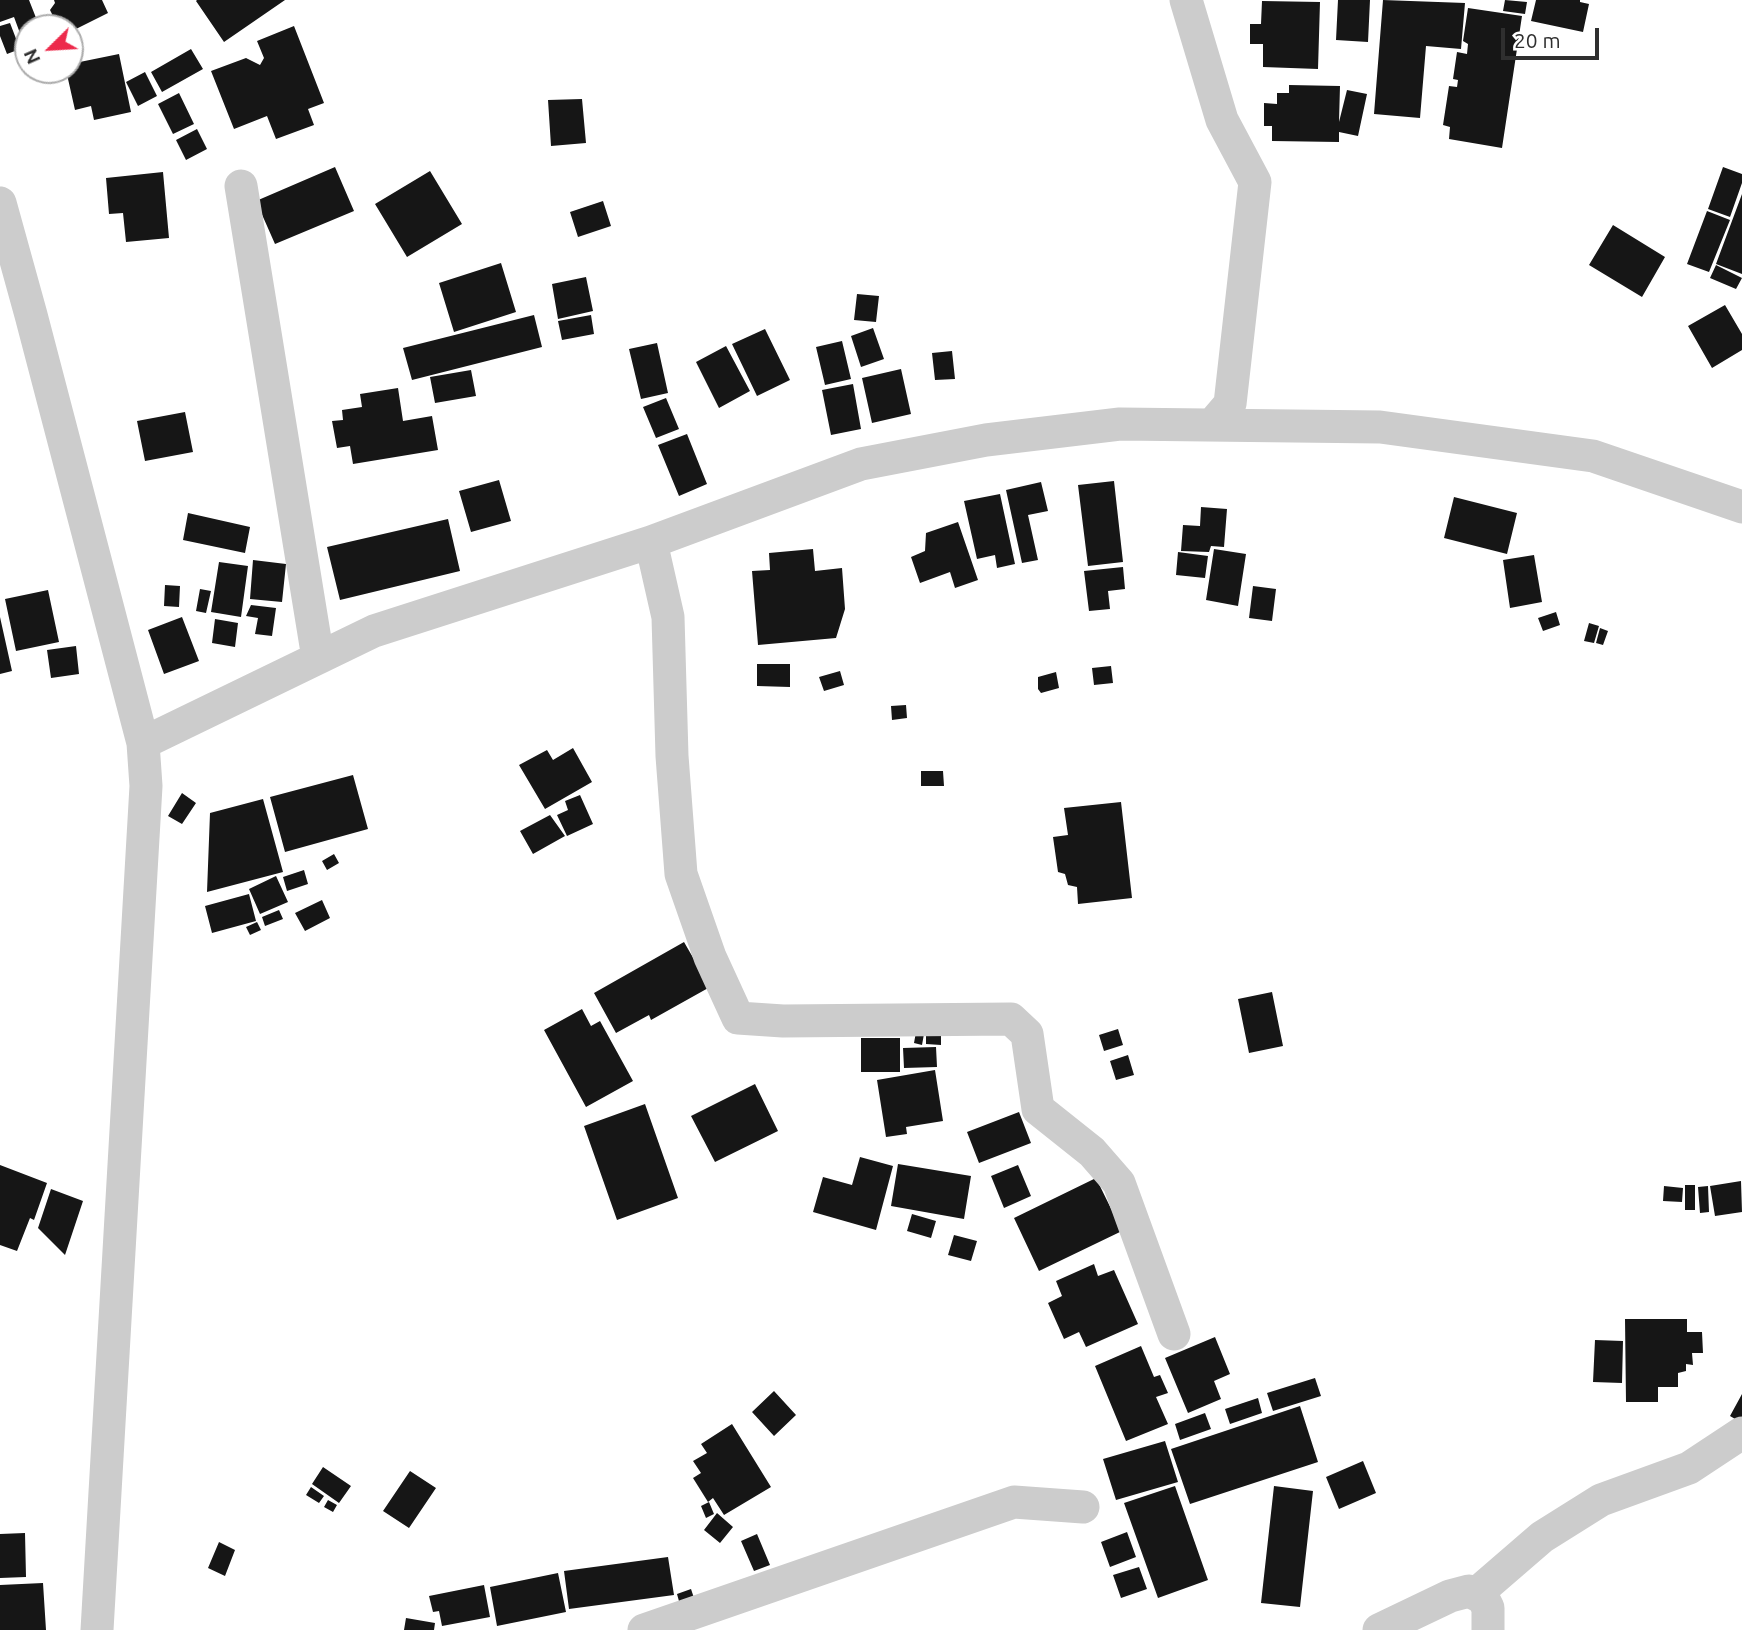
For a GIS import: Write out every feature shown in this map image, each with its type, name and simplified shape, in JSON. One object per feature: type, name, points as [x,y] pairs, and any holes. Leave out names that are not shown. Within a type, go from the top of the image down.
[{"type":"street","points":[[1186,0],[1222,120],[1255,182],[1230,404],[1212,425]]},
{"type":"street","points":[[241,186],[318,658]]},
{"type":"street","points":[[0,203],[143,743],[146,786],[97,1630]]},
{"type":"street","points":[[143,743],[374,631],[651,542],[861,464],[986,440],[1120,424],[1380,427],[1593,456],[1742,506]]},
{"type":"street","points":[[651,542],[667,617],[672,756],[681,874],[710,957],[738,1018],[937,1022],[1011,1019],[1027,1034],[1038,1109],[1092,1152],[1119,1183],[1174,1335]]},
{"type":"street","points":[[1476,1594],[1542,1537],[1601,1500],[1689,1468],[1742,1433]]},
{"type":"street","points":[[644,1630],[1014,1502],[1083,1507]]},
{"type":"street","points":[[1379,1630],[1450,1596],[1469,1591],[1483,1598],[1488,1608],[1488,1630]]},
{"type":"building","points":[[0,0],[29,0],[34,14],[14,14],[14,17],[0,22]]},
{"type":"building","points":[[54,0],[102,0],[108,13],[84,25],[84,14],[52,14],[50,10]]},
{"type":"building","points":[[197,0],[285,0],[224,42]]},
{"type":"building","points":[[1338,0],[1370,0],[1368,42],[1336,40]]},
{"type":"building","points":[[1383,0],[1465,3],[1461,49],[1426,46],[1420,118],[1374,114]]},
{"type":"building","points":[[1505,0],[1527,2],[1525,14],[1503,11]]},
{"type":"building","points":[[1536,0],[1580,0],[1589,4],[1583,32],[1531,21]]},
{"type":"building","points":[[1262,1],[1320,2],[1318,69],[1263,67],[1263,44],[1250,44],[1250,24],[1261,24]]},
{"type":"building","points":[[1468,8],[1522,16],[1502,148],[1449,139],[1450,127],[1443,125],[1449,86],[1457,87],[1458,80],[1453,79],[1457,52],[1467,54],[1468,44],[1463,41]]},
{"type":"building","points":[[10,23],[14,33],[14,51],[7,54],[0,36],[0,26]]},
{"type":"building","points":[[294,26],[324,103],[308,109],[314,125],[276,139],[267,116],[234,129],[211,71],[246,58],[260,65],[264,58],[257,41]]},
{"type":"building","points":[[191,49],[203,69],[162,92],[151,72]]},
{"type":"building","points":[[119,54],[131,112],[94,120],[91,106],[75,110],[69,84],[84,84],[84,61]]},
{"type":"building","points":[[145,72],[157,96],[138,106],[126,82]]},
{"type":"building","points":[[1289,85],[1340,86],[1339,122],[1347,90],[1367,94],[1358,136],[1339,132],[1339,142],[1272,141],[1272,126],[1264,126],[1264,103],[1277,104],[1277,93],[1289,93]]},
{"type":"building","points":[[179,93],[194,124],[173,134],[158,104]]},
{"type":"building","points":[[582,99],[586,143],[551,146],[548,100]]},
{"type":"building","points":[[197,129],[207,149],[186,160],[176,140]]},
{"type":"building","points":[[335,167],[354,211],[275,244],[256,201]]},
{"type":"building","points":[[1723,167],[1742,174],[1742,183],[1730,217],[1708,209]]},
{"type":"building","points":[[430,171],[462,224],[407,257],[375,204]]},
{"type":"building","points":[[163,172],[169,238],[126,242],[123,213],[109,214],[106,178]]},
{"type":"building","points":[[1742,194],[1742,274],[1716,264]]},
{"type":"building","points":[[603,201],[611,226],[578,237],[570,212]]},
{"type":"building","points":[[1707,211],[1730,220],[1709,272],[1687,264]]},
{"type":"building","points":[[1613,225],[1665,257],[1642,297],[1589,265]]},
{"type":"building","points":[[501,263],[516,312],[454,332],[439,283]]},
{"type":"building","points":[[1716,265],[1742,278],[1736,289],[1710,278]]},
{"type":"building","points":[[586,277],[593,311],[558,319],[552,284]]},
{"type":"building","points":[[857,294],[879,296],[876,322],[854,320]]},
{"type":"building","points":[[1725,305],[1742,334],[1742,350],[1712,368],[1688,326]]},
{"type":"building","points":[[534,315],[542,347],[412,380],[403,348]]},
{"type":"building","points":[[591,315],[594,334],[562,340],[558,321]]},
{"type":"building","points":[[873,328],[884,359],[861,367],[851,336]]},
{"type":"building","points":[[765,329],[790,380],[757,396],[732,344]]},
{"type":"building","points":[[842,341],[851,379],[825,385],[816,347]]},
{"type":"building","points":[[657,343],[668,393],[641,399],[629,349]]},
{"type":"building","points":[[726,346],[750,391],[719,408],[696,362]]},
{"type":"building","points":[[952,351],[955,379],[935,380],[932,353]]},
{"type":"building","points":[[901,369],[911,414],[872,423],[862,378]]},
{"type":"building","points":[[471,370],[476,396],[435,403],[430,377]]},
{"type":"building","points":[[853,384],[861,429],[831,435],[822,390]]},
{"type":"building","points":[[398,388],[403,421],[432,416],[438,450],[353,464],[350,446],[337,448],[332,421],[343,420],[342,410],[362,407],[360,394]]},
{"type":"building","points":[[666,398],[679,429],[656,438],[643,407]]},
{"type":"building","points":[[185,412],[193,452],[145,461],[137,421]]},
{"type":"building","points":[[687,434],[707,484],[679,496],[658,445]]},
{"type":"building","points":[[499,480],[511,521],[471,532],[459,491]]},
{"type":"building","points":[[1114,481],[1123,562],[1088,566],[1078,485]]},
{"type":"building","points":[[1041,482],[1048,511],[1028,515],[1038,560],[1022,563],[1006,490]]},
{"type":"building","points":[[1000,494],[1015,564],[997,568],[995,555],[977,559],[964,501]]},
{"type":"building","points":[[1454,497],[1517,513],[1507,554],[1444,538]]},
{"type":"building","points":[[1201,507],[1227,509],[1224,547],[1211,546],[1209,552],[1181,551],[1183,525],[1200,526]]},
{"type":"building","points":[[188,513],[250,527],[245,553],[183,540]]},
{"type":"building","points":[[448,519],[460,571],[340,600],[327,547]]},
{"type":"building","points":[[958,522],[978,580],[955,588],[950,572],[920,583],[911,557],[925,551],[926,533]]},
{"type":"building","points":[[813,549],[815,571],[842,568],[845,609],[836,638],[758,645],[752,571],[770,570],[769,553]]},
{"type":"building","points":[[1214,549],[1246,554],[1238,606],[1206,600]]},
{"type":"building","points":[[1178,552],[1208,556],[1205,578],[1176,575]]},
{"type":"building","points":[[1534,555],[1542,602],[1510,608],[1503,560]]},
{"type":"building","points":[[253,560],[286,564],[282,602],[250,599]]},
{"type":"building","points":[[219,562],[248,566],[241,617],[211,612]]},
{"type":"building","points":[[1123,567],[1125,589],[1108,591],[1110,609],[1089,611],[1084,571]]},
{"type":"building","points":[[165,585],[180,586],[179,607],[164,606]]},
{"type":"building","points":[[1253,586],[1276,589],[1272,621],[1249,618]]},
{"type":"building","points":[[200,589],[211,591],[206,613],[196,611]]},
{"type":"building","points":[[48,590],[59,642],[16,651],[5,599]]},
{"type":"building","points":[[251,605],[276,608],[272,636],[255,634],[258,618],[246,616]]},
{"type":"building","points":[[1556,612],[1560,625],[1543,631],[1538,618]]},
{"type":"building","points":[[0,617],[12,671],[0,674]]},
{"type":"building","points":[[182,617],[199,661],[164,674],[148,630]]},
{"type":"building","points":[[215,619],[238,623],[235,647],[212,643]]},
{"type":"building","points":[[1589,623],[1599,626],[1594,643],[1584,641]]},
{"type":"building","points":[[1600,628],[1608,631],[1603,645],[1596,643]]},
{"type":"building","points":[[76,646],[79,674],[51,678],[47,650]]},
{"type":"building","points":[[757,664],[790,664],[790,687],[757,686]]},
{"type":"building","points":[[1111,666],[1113,683],[1094,685],[1092,668]]},
{"type":"building","points":[[840,671],[844,685],[824,691],[819,677]]},
{"type":"building","points":[[1056,672],[1059,688],[1041,693],[1038,689],[1038,677]]},
{"type":"building","points":[[906,705],[907,718],[892,720],[891,706]]},
{"type":"building","points":[[573,748],[592,782],[545,809],[519,765],[547,750],[553,760]]},
{"type":"building","points":[[921,771],[943,771],[944,786],[921,786]]},
{"type":"building","points":[[353,775],[368,829],[285,852],[270,797]]},
{"type":"building","points":[[182,793],[196,803],[182,824],[168,816]]},
{"type":"building","points":[[580,795],[593,824],[567,836],[557,815],[568,810],[565,801]]},
{"type":"building","points":[[263,799],[283,872],[207,892],[210,813]]},
{"type":"building","points":[[1121,802],[1132,898],[1078,904],[1077,887],[1068,885],[1065,874],[1058,872],[1053,837],[1068,835],[1064,808]]},
{"type":"building","points":[[550,815],[565,836],[533,854],[520,831]]},
{"type":"building","points":[[334,854],[339,863],[327,870],[322,861]]},
{"type":"building","points":[[304,870],[308,884],[287,891],[283,877]]},
{"type":"building","points":[[276,876],[288,902],[260,914],[249,889]]},
{"type":"building","points":[[249,894],[256,921],[212,933],[205,906]]},
{"type":"building","points":[[322,900],[330,918],[305,931],[295,913]]},
{"type":"building","points":[[279,910],[283,919],[265,926],[262,917]]},
{"type":"building","points":[[257,922],[261,930],[250,935],[246,927]]},
{"type":"building","points":[[684,942],[710,987],[651,1020],[649,1015],[616,1033],[594,993]]},
{"type":"building","points":[[1272,992],[1283,1046],[1249,1053],[1238,999]]},
{"type":"building","points":[[582,1009],[591,1026],[600,1021],[633,1081],[586,1107],[544,1030]]},
{"type":"building","points":[[1118,1029],[1123,1045],[1104,1051],[1099,1035]]},
{"type":"building","points":[[916,1032],[924,1034],[922,1045],[914,1043]]},
{"type":"building","points":[[926,1033],[941,1035],[941,1045],[926,1044]]},
{"type":"building","points":[[861,1038],[900,1038],[900,1072],[861,1072]]},
{"type":"building","points":[[936,1047],[937,1067],[904,1068],[903,1048]]},
{"type":"building","points":[[1128,1055],[1134,1075],[1116,1080],[1110,1061]]},
{"type":"building","points":[[935,1070],[943,1121],[906,1127],[907,1134],[886,1137],[877,1080]]},
{"type":"building","points":[[755,1084],[778,1131],[715,1162],[691,1116]]},
{"type":"building","points":[[645,1104],[678,1198],[617,1220],[584,1126]]},
{"type":"building","points":[[1019,1112],[1031,1143],[979,1163],[967,1132]]},
{"type":"building","points":[[860,1157],[893,1166],[876,1230],[813,1212],[823,1177],[852,1185]]},
{"type":"building","points":[[898,1164],[971,1176],[964,1219],[891,1206]]},
{"type":"building","points":[[0,1165],[47,1183],[34,1220],[30,1218],[17,1251],[0,1245]]},
{"type":"building","points":[[1018,1165],[1031,1196],[1004,1208],[991,1176]]},
{"type":"building","points":[[1096,1178],[1122,1231],[1039,1271],[1014,1218]]},
{"type":"building","points":[[1741,1181],[1742,1212],[1715,1216],[1710,1186]]},
{"type":"building","points":[[1685,1185],[1695,1185],[1695,1210],[1685,1210]]},
{"type":"building","points":[[1664,1186],[1683,1188],[1682,1202],[1663,1201]]},
{"type":"building","points":[[1708,1186],[1709,1212],[1700,1213],[1698,1187]]},
{"type":"building","points":[[51,1189],[83,1201],[65,1255],[38,1228]]},
{"type":"building","points":[[912,1214],[936,1221],[931,1238],[907,1231]]},
{"type":"building","points":[[954,1235],[977,1241],[971,1261],[948,1255]]},
{"type":"building","points":[[1094,1264],[1098,1276],[1114,1270],[1138,1324],[1086,1347],[1079,1332],[1064,1339],[1048,1303],[1062,1296],[1056,1281]]},
{"type":"building","points":[[1625,1319],[1687,1319],[1687,1332],[1702,1332],[1703,1353],[1692,1353],[1693,1365],[1686,1364],[1686,1371],[1678,1373],[1678,1387],[1658,1387],[1658,1402],[1626,1402]]},
{"type":"building","points":[[1215,1337],[1230,1374],[1214,1381],[1221,1399],[1188,1413],[1165,1358]]},
{"type":"building","points":[[1595,1340],[1623,1341],[1622,1383],[1593,1382]]},
{"type":"building","points":[[1141,1346],[1154,1377],[1160,1375],[1168,1393],[1156,1397],[1168,1424],[1126,1441],[1095,1366]]},
{"type":"building","points":[[1315,1378],[1321,1396],[1273,1411],[1267,1393]]},
{"type":"building","points":[[774,1391],[796,1415],[774,1436],[752,1412]]},
{"type":"building","points":[[1742,1394],[1742,1423],[1730,1416]]},
{"type":"building","points":[[1258,1398],[1262,1413],[1230,1424],[1225,1409]]},
{"type":"building","points":[[1300,1406],[1318,1462],[1190,1504],[1171,1449]]},
{"type":"building","points":[[1205,1413],[1211,1429],[1180,1440],[1175,1424]]},
{"type":"building","points":[[732,1424],[771,1487],[724,1515],[713,1498],[708,1502],[693,1478],[701,1473],[693,1461],[707,1453],[701,1444]]},
{"type":"building","points":[[1165,1441],[1178,1482],[1116,1500],[1103,1459]]},
{"type":"building","points":[[1363,1461],[1376,1493],[1339,1509],[1326,1477]]},
{"type":"building","points":[[323,1467],[351,1486],[339,1503],[312,1484]]},
{"type":"building","points":[[410,1471],[436,1488],[409,1528],[383,1511]]},
{"type":"building","points":[[1175,1486],[1208,1580],[1158,1598],[1124,1503]]},
{"type":"building","points":[[1274,1486],[1313,1491],[1300,1607],[1261,1603]]},
{"type":"building","points":[[311,1487],[324,1496],[319,1503],[306,1495]]},
{"type":"building","points":[[328,1500],[337,1505],[333,1512],[324,1507]]},
{"type":"building","points":[[709,1502],[714,1514],[706,1518],[701,1506]]},
{"type":"building","points":[[717,1513],[733,1527],[720,1543],[704,1530]]},
{"type":"building","points":[[1127,1532],[1136,1557],[1110,1567],[1101,1542]]},
{"type":"building","points":[[25,1533],[26,1577],[0,1578],[0,1534]]},
{"type":"building","points":[[757,1534],[770,1565],[754,1571],[741,1541]]},
{"type":"building","points":[[219,1542],[235,1550],[225,1576],[208,1568]]},
{"type":"building","points":[[668,1557],[674,1595],[569,1609],[564,1571]]},
{"type":"building","points":[[1139,1567],[1147,1589],[1121,1598],[1113,1575]]},
{"type":"building","points":[[558,1573],[566,1612],[497,1626],[490,1587]]},
{"type":"building","points":[[43,1583],[46,1630],[0,1630],[0,1585]]},
{"type":"building","points":[[484,1585],[490,1617],[442,1626],[439,1611],[433,1612],[429,1596]]},
{"type":"building","points":[[691,1589],[697,1607],[682,1612],[677,1594]]},
{"type":"building","points":[[406,1618],[435,1623],[434,1630],[404,1630]]}]
